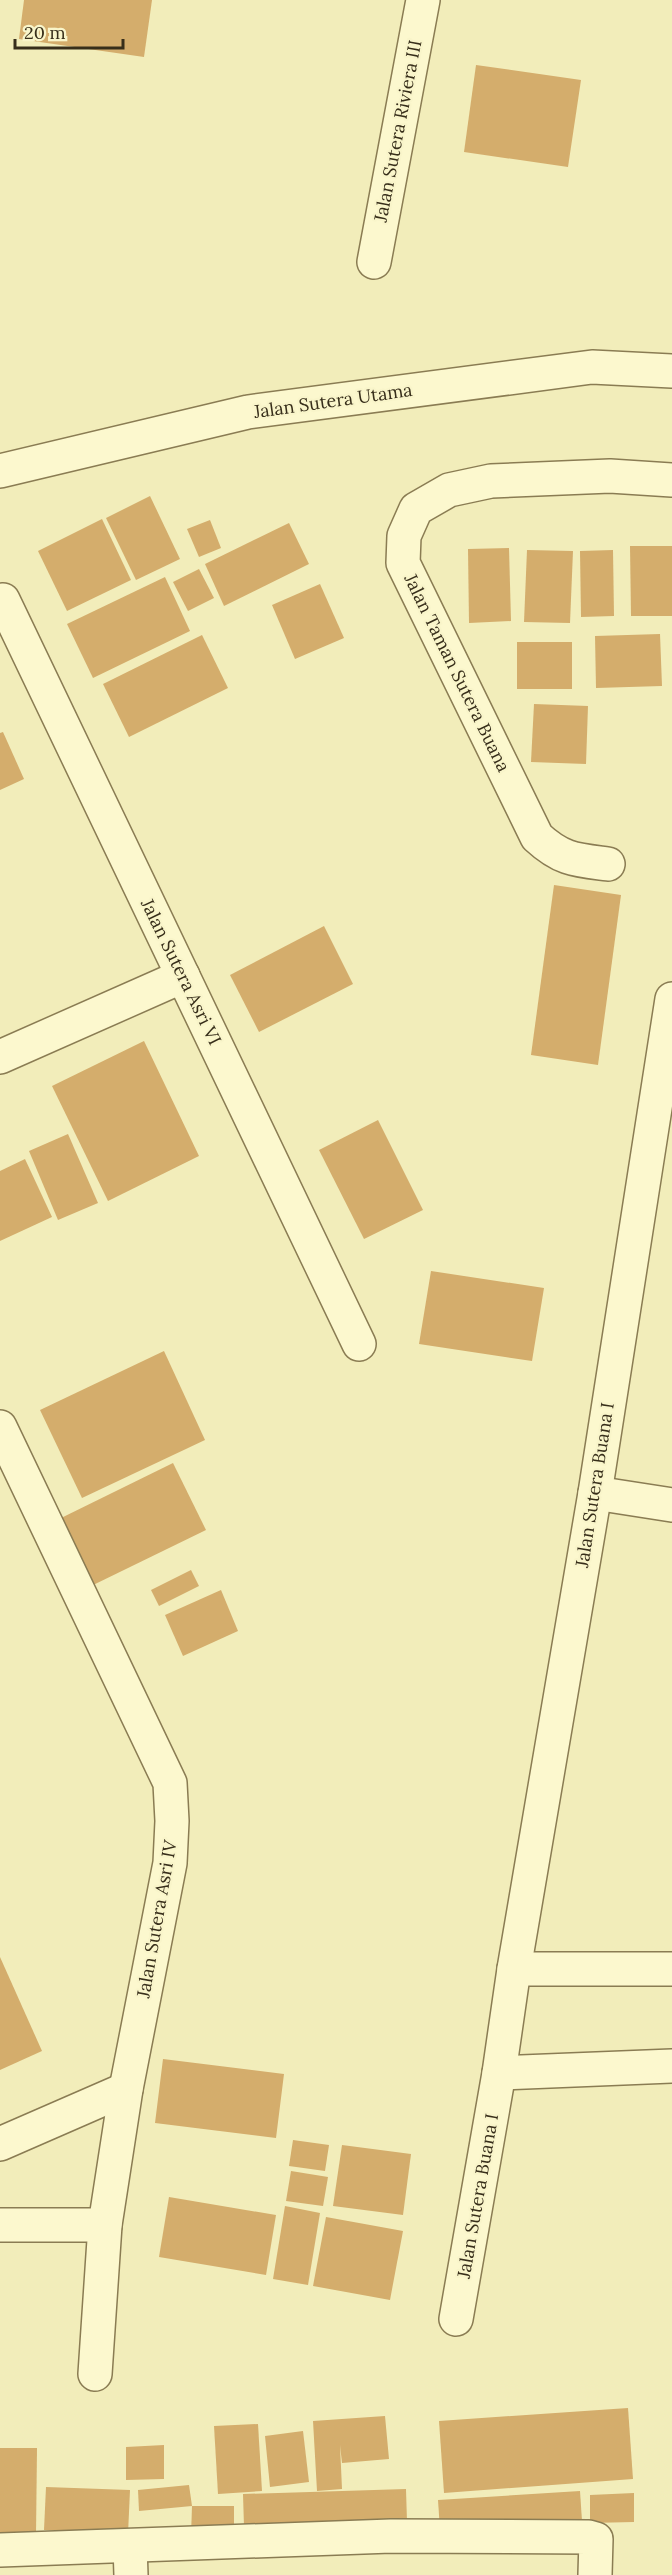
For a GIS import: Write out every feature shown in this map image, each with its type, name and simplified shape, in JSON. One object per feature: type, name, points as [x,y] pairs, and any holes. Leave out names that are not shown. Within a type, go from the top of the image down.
[{"type":"street","name":"Jalan Sutera Riviera III","points":[[374,262],[423,0]]},
{"type":"street","name":"Jalan Sutera Utama","points":[[0,471],[248,412],[592,367],[672,371]]},
{"type":"street","name":"Jalan Taman Sutera Buana","points":[[608,864],[575,860],[554,853],[537,837],[403,563],[404,536],[416,509],[450,490],[491,481],[610,476],[672,480]]},
{"type":"street","name":"Jalan Sutera Asri VI","points":[[3,600],[359,1344]]},
{"type":"street","points":[[0,1057],[183,976]]},
{"type":"street","name":"Jalan Sutera Buana I","points":[[456,2319],[595,1493],[672,999]]},
{"type":"street","name":"Jalan Sutera Asri IV","points":[[0,1427],[170,1783],[172,1821],[170,1863],[126,2089],[105,2225],[95,2374]]},
{"type":"street","points":[[595,1493],[672,1505]]},
{"type":"street","points":[[514,1970],[672,1969]]},
{"type":"street","points":[[499,2073],[672,2066]]},
{"type":"street","points":[[0,2144],[126,2089]]},
{"type":"street","points":[[0,2226],[105,2225]]},
{"type":"street","points":[[0,2550],[131,2560],[391,2536],[589,2537],[596,2539],[597,2544],[595,2575]]},
{"type":"building","points":[[24,0],[152,0],[144,57],[19,39]]},
{"type":"building","points":[[476,65],[581,80],[568,167],[464,152]]},
{"type":"building","points":[[150,496],[180,559],[136,580],[106,518]]},
{"type":"building","points":[[102,519],[131,580],[67,611],[38,551]]},
{"type":"building","points":[[210,520],[221,548],[199,557],[187,529]]},
{"type":"building","points":[[289,523],[309,564],[224,606],[205,564]]},
{"type":"building","points":[[630,546],[672,546],[672,616],[631,616]]},
{"type":"building","points":[[509,548],[511,621],[469,623],[468,549]]},
{"type":"building","points":[[527,550],[573,551],[570,623],[524,622]]},
{"type":"building","points":[[613,550],[614,616],[581,617],[580,551]]},
{"type":"building","points":[[199,569],[214,598],[188,611],[173,582]]},
{"type":"building","points":[[165,577],[190,631],[93,678],[67,624]]},
{"type":"building","points":[[320,584],[344,638],[295,659],[272,605]]},
{"type":"building","points":[[660,634],[662,686],[596,688],[595,636]]},
{"type":"building","points":[[202,635],[228,688],[129,737],[103,684]]},
{"type":"building","points":[[517,642],[572,642],[572,689],[517,689]]},
{"type":"building","points":[[534,704],[588,706],[586,764],[531,762]]},
{"type":"building","points":[[3,732],[24,779],[0,790],[0,733]]},
{"type":"building","points":[[554,885],[621,895],[598,1065],[531,1055]]},
{"type":"building","points":[[324,926],[353,984],[259,1032],[230,975]]},
{"type":"building","points":[[144,1041],[199,1156],[108,1201],[52,1086]]},
{"type":"building","points":[[378,1120],[423,1210],[364,1239],[319,1150]]},
{"type":"building","points":[[68,1134],[98,1203],[58,1220],[29,1151]]},
{"type":"building","points":[[25,1159],[52,1217],[0,1241],[0,1171]]},
{"type":"building","points":[[431,1271],[544,1288],[532,1361],[419,1344]]},
{"type":"building","points":[[164,1351],[205,1440],[82,1498],[40,1410]]},
{"type":"building","points":[[173,1463],[206,1530],[87,1588],[55,1521]]},
{"type":"building","points":[[191,1570],[199,1586],[159,1606],[151,1590]]},
{"type":"building","points":[[221,1590],[238,1631],[183,1656],[165,1615]]},
{"type":"building","points":[[0,1957],[42,2051],[0,2070]]},
{"type":"building","points":[[163,2059],[284,2074],[276,2138],[155,2123]]},
{"type":"building","points":[[293,2140],[329,2145],[325,2171],[289,2166]]},
{"type":"building","points":[[342,2145],[411,2154],[403,2215],[333,2206]]},
{"type":"building","points":[[291,2171],[328,2177],[323,2206],[286,2201]]},
{"type":"building","points":[[169,2197],[276,2215],[266,2275],[159,2257]]},
{"type":"building","points":[[285,2206],[320,2213],[308,2285],[273,2279]]},
{"type":"building","points":[[326,2217],[403,2231],[390,2300],[313,2286]]},
{"type":"building","points":[[628,2408],[633,2479],[444,2493],[439,2421]]},
{"type":"building","points":[[385,2416],[389,2459],[342,2463],[340,2445],[342,2489],[317,2491],[313,2421]]},
{"type":"building","points":[[258,2424],[262,2491],[218,2494],[214,2426]]},
{"type":"building","points":[[303,2431],[309,2482],[270,2487],[265,2436]]},
{"type":"building","points":[[164,2445],[164,2479],[126,2480],[126,2447]]},
{"type":"building","points":[[0,2448],[37,2448],[36,2535],[0,2534]]},
{"type":"building","points":[[189,2485],[192,2506],[139,2511],[138,2490]]},
{"type":"building","points":[[46,2487],[130,2490],[128,2534],[44,2530]]},
{"type":"building","points":[[406,2489],[407,2522],[244,2527],[243,2494]]},
{"type":"building","points":[[580,2491],[582,2521],[440,2530],[438,2500]]},
{"type":"building","points":[[634,2493],[634,2522],[590,2523],[590,2495]]},
{"type":"building","points":[[192,2506],[234,2506],[234,2537],[191,2536]]}]
